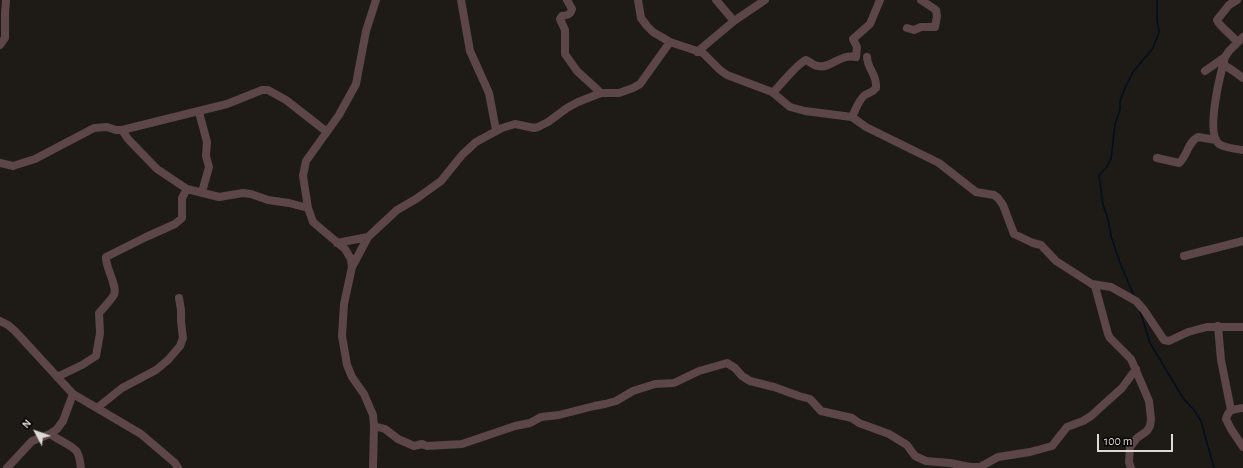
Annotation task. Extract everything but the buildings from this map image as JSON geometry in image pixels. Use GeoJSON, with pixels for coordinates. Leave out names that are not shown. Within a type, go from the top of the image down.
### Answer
{"type":"FeatureCollection","features":[{"type":"Feature","properties":{"kind":"street"},"geometry":{"type":"LineString","coordinates":[[0,45],[5,38],[6,0]]}},
{"type":"Feature","properties":{"kind":"street"},"geometry":{"type":"LineString","coordinates":[[352,267],[349,255],[338,243],[313,222],[308,208],[303,176],[306,161],[339,115],[356,84],[366,30],[376,0]]}},
{"type":"Feature","properties":{"kind":"street"},"geometry":{"type":"LineString","coordinates":[[461,0],[470,51],[489,93],[496,130]]}},
{"type":"Feature","properties":{"kind":"street"},"geometry":{"type":"LineString","coordinates":[[567,0],[572,9],[571,13],[562,16],[560,19],[565,30],[565,54],[577,71],[601,93]]}},
{"type":"Feature","properties":{"kind":"street"},"geometry":{"type":"LineString","coordinates":[[638,0],[642,18],[646,26],[653,32],[670,42],[703,53],[720,70],[728,75],[773,93],[790,107],[805,111],[852,117],[866,127],[939,163],[976,192],[994,195],[1003,205],[1014,234],[1041,245],[1056,261],[1092,284],[1097,291],[1108,334],[1110,338],[1132,359],[1149,401],[1151,419],[1150,426],[1147,431],[1137,438],[1130,447],[1129,462],[1131,468]]}},
{"type":"Feature","properties":{"kind":"street"},"geometry":{"type":"LineString","coordinates":[[716,0],[734,21]]}},
{"type":"Feature","properties":{"kind":"street"},"geometry":{"type":"LineString","coordinates":[[697,52],[734,21],[764,0]]}},
{"type":"Feature","properties":{"kind":"street"},"geometry":{"type":"LineString","coordinates":[[773,93],[798,64],[803,61],[806,60],[817,66],[824,66],[832,64],[841,58],[850,56],[856,57],[857,47],[853,39],[870,24],[880,0]]}},
{"type":"Feature","properties":{"kind":"street"},"geometry":{"type":"LineString","coordinates":[[908,28],[914,30],[920,27],[935,27],[937,16],[936,10],[920,0]]}},
{"type":"Feature","properties":{"kind":"street"},"geometry":{"type":"LineString","coordinates":[[1205,71],[1225,57],[1240,40],[1218,24],[1217,20],[1229,6],[1237,0]]}},
{"type":"Feature","properties":{"kind":"street"},"geometry":{"type":"LineString","coordinates":[[373,468],[373,415],[368,400],[352,377],[347,365],[342,336],[344,304],[352,267],[368,237],[397,210],[416,199],[441,181],[462,155],[476,142],[496,130],[515,124],[534,128],[538,127],[578,102],[601,93],[618,93],[633,88],[640,84],[670,42]]}},
{"type":"Feature","properties":{"kind":"street"},"geometry":{"type":"LineString","coordinates":[[852,117],[861,99],[866,94],[872,93],[876,88],[877,79],[868,64],[867,57]]}},
{"type":"Feature","properties":{"kind":"street"},"geometry":{"type":"LineString","coordinates":[[1225,57],[1212,125],[1216,140],[1219,144],[1243,150]]}},
{"type":"Feature","properties":{"kind":"street"},"geometry":{"type":"LineString","coordinates":[[1224,65],[1243,78]]}},
{"type":"Feature","properties":{"kind":"street"},"geometry":{"type":"LineString","coordinates":[[0,163],[14,166],[35,159],[94,128],[107,127],[122,130],[227,104],[262,90],[268,90],[291,103],[327,132]]}},
{"type":"Feature","properties":{"kind":"street"},"geometry":{"type":"LineString","coordinates":[[200,111],[207,142],[206,156],[209,168],[202,192]]}},
{"type":"Feature","properties":{"kind":"street"},"geometry":{"type":"LineString","coordinates":[[122,130],[128,139],[157,169],[187,189],[202,192],[210,196],[219,197],[243,193],[251,194],[268,200],[290,203],[308,208]]}},
{"type":"Feature","properties":{"kind":"street"},"geometry":{"type":"LineString","coordinates":[[1157,158],[1179,162],[1182,160],[1192,140],[1198,137],[1216,140]]}},
{"type":"Feature","properties":{"kind":"street"},"geometry":{"type":"LineString","coordinates":[[57,377],[82,365],[96,356],[100,333],[99,313],[114,296],[114,283],[106,262],[106,257],[175,224],[182,218],[182,198],[187,189]]}},
{"type":"Feature","properties":{"kind":"street"},"geometry":{"type":"LineString","coordinates":[[338,243],[368,237]]}},
{"type":"Feature","properties":{"kind":"street"},"geometry":{"type":"LineString","coordinates":[[1184,256],[1243,241]]}},
{"type":"Feature","properties":{"kind":"street"},"geometry":{"type":"LineString","coordinates":[[1092,284],[1111,287],[1136,301],[1144,310],[1164,340],[1169,341],[1197,330],[1218,326],[1243,327]]}},
{"type":"Feature","properties":{"kind":"street"},"geometry":{"type":"LineString","coordinates":[[97,408],[122,388],[156,370],[168,360],[180,346],[183,338],[179,298]]}},
{"type":"Feature","properties":{"kind":"street"},"geometry":{"type":"LineString","coordinates":[[0,321],[15,331],[73,394],[140,434],[175,463],[178,468]]}},
{"type":"Feature","properties":{"kind":"street"},"geometry":{"type":"LineString","coordinates":[[1218,326],[1221,360],[1231,410]]}},
{"type":"Feature","properties":{"kind":"street"},"geometry":{"type":"LineString","coordinates":[[374,426],[385,429],[398,439],[414,446],[422,444],[427,446],[462,444],[515,426],[530,423],[541,417],[559,415],[616,401],[634,391],[655,384],[674,383],[699,371],[726,363],[735,368],[742,376],[750,381],[810,399],[821,411],[852,418],[859,423],[889,434],[907,445],[915,456],[926,462],[950,463],[970,467],[980,466],[998,457],[1030,452],[1052,446],[1068,427],[1091,416],[1122,388],[1136,369]]}},
{"type":"Feature","properties":{"kind":"street"},"geometry":{"type":"LineString","coordinates":[[7,468],[32,441],[50,434],[57,429],[63,421],[73,394]]}},
{"type":"Feature","properties":{"kind":"street"},"geometry":{"type":"LineString","coordinates":[[1243,408],[1231,410],[1228,412],[1226,419],[1230,429],[1243,447]]}},
{"type":"Feature","properties":{"kind":"street"},"geometry":{"type":"LineString","coordinates":[[50,434],[78,453],[82,468]]}},
{"type":"Feature","properties":{"kind":"waterway"},"geometry":{"type":"LineString","coordinates":[[1134,296],[1120,263],[1111,236],[1108,219],[1103,205],[1099,175],[1106,168],[1111,159],[1115,124],[1120,110],[1120,101],[1125,88],[1133,72],[1153,48],[1159,32],[1157,20],[1157,0]]}},
{"type":"Feature","properties":{"kind":"waterway"},"geometry":{"type":"LineString","coordinates":[[1140,311],[1150,343],[1183,398],[1194,410],[1201,421],[1214,468]]}}]}
